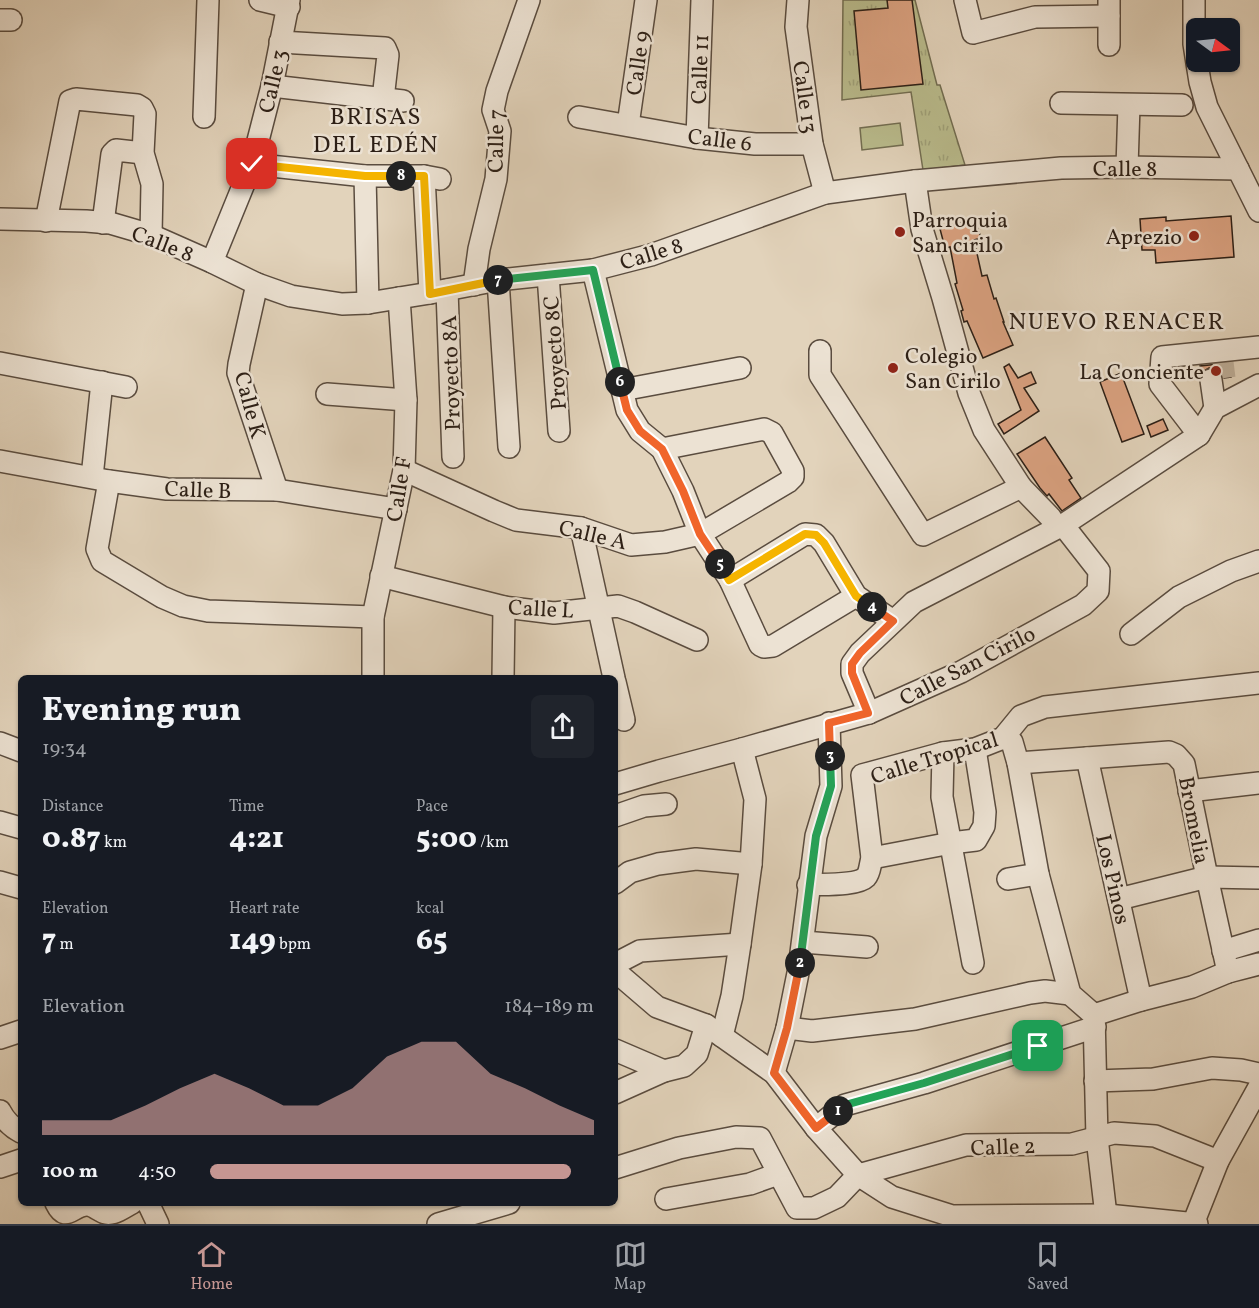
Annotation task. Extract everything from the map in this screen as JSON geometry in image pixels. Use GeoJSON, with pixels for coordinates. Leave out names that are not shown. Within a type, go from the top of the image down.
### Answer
{"type":"FeatureCollection","features":[{"type":"Feature","properties":{"kind":"street"},"geometry":{"type":"LineString","coordinates":[[204,117],[208,0]]}},
{"type":"Feature","properties":{"kind":"street"},"geometry":{"type":"LineString","coordinates":[[260,0],[289,4]]}},
{"type":"Feature","properties":{"kind":"street","name":"Calle 7"},"geometry":{"type":"LineString","coordinates":[[474,285],[496,179],[500,130],[493,110],[497,91],[529,0]]}},
{"type":"Feature","properties":{"kind":"street","name":"Calle 9"},"geometry":{"type":"LineString","coordinates":[[628,125],[646,0]]}},
{"type":"Feature","properties":{"kind":"street","name":"Calle 11"},"geometry":{"type":"LineString","coordinates":[[697,138],[702,0]]}},
{"type":"Feature","properties":{"kind":"street","name":"Calle 13"},"geometry":{"type":"LineString","coordinates":[[798,0],[796,27],[812,144],[825,194]]}},
{"type":"Feature","properties":{"kind":"street"},"geometry":{"type":"LineString","coordinates":[[965,0],[973,33],[1036,9],[1109,8],[1109,45]]}},
{"type":"Feature","properties":{"kind":"street"},"geometry":{"type":"LineString","coordinates":[[1194,0],[1194,44],[1200,82],[1208,107],[1259,211]]}},
{"type":"Feature","properties":{"kind":"street","name":"Calle 3"},"geometry":{"type":"LineString","coordinates":[[212,262],[252,164],[272,86],[289,4]]}},
{"type":"Feature","properties":{"kind":"street"},"geometry":{"type":"LineString","coordinates":[[272,86],[393,100],[388,55],[385,48],[280,42]]}},
{"type":"Feature","properties":{"kind":"street"},"geometry":{"type":"LineString","coordinates":[[46,220],[70,101],[76,99],[138,105],[145,114],[142,153],[152,184],[151,236]]}},
{"type":"Feature","properties":{"kind":"street"},"geometry":{"type":"LineString","coordinates":[[1061,103],[1182,105]]}},
{"type":"Feature","properties":{"kind":"street"},"geometry":{"type":"LineString","coordinates":[[1127,167],[1129,105]]}},
{"type":"Feature","properties":{"kind":"street","name":"Calle 6"},"geometry":{"type":"LineString","coordinates":[[579,117],[697,138],[755,144],[812,144]]}},
{"type":"Feature","properties":{"kind":"street"},"geometry":{"type":"LineString","coordinates":[[103,222],[112,154],[116,150],[142,153]]}},
{"type":"Feature","properties":{"kind":"street"},"geometry":{"type":"LineString","coordinates":[[252,164],[365,176],[368,303]]}},
{"type":"Feature","properties":{"kind":"street","name":"Calle 8"},"geometry":{"type":"LineString","coordinates":[[0,219],[110,223],[151,236],[257,284],[291,296],[342,304],[368,303],[498,280],[593,270],[651,255],[825,194],[915,181],[1061,168],[1238,169]]}},
{"type":"Feature","properties":{"kind":"street","name":"Proyecto 8A"},"geometry":{"type":"LineString","coordinates":[[365,176],[432,177],[438,292],[453,457]]}},
{"type":"Feature","properties":{"kind":"street"},"geometry":{"type":"LineString","coordinates":[[915,181],[922,229],[969,393],[984,430],[1021,487],[1057,522]]}},
{"type":"Feature","properties":{"kind":"street"},"geometry":{"type":"LineString","coordinates":[[593,270],[627,410],[640,431],[662,449],[683,491],[700,534],[729,580],[758,641],[764,647],[773,646],[856,596]]}},
{"type":"Feature","properties":{"kind":"street","name":"Proyecto 8C"},"geometry":{"type":"LineString","coordinates":[[548,275],[559,431]]}},
{"type":"Feature","properties":{"kind":"street"},"geometry":{"type":"LineString","coordinates":[[498,280],[508,447]]}},
{"type":"Feature","properties":{"kind":"street","name":"Calle K"},"geometry":{"type":"LineString","coordinates":[[257,284],[238,373],[276,490]]}},
{"type":"Feature","properties":{"kind":"street","name":"Calle F"},"geometry":{"type":"LineString","coordinates":[[378,675],[373,617],[404,470],[406,400],[399,298]]}},
{"type":"Feature","properties":{"kind":"street"},"geometry":{"type":"LineString","coordinates":[[1199,435],[1160,384],[1161,357],[1216,364],[1259,347]]}},
{"type":"Feature","properties":{"kind":"street"},"geometry":{"type":"LineString","coordinates":[[820,351],[820,375],[923,535],[1021,487]]}},
{"type":"Feature","properties":{"kind":"street"},"geometry":{"type":"LineString","coordinates":[[0,363],[126,387]]}},
{"type":"Feature","properties":{"kind":"street"},"geometry":{"type":"LineString","coordinates":[[1216,364],[1221,404]]}},
{"type":"Feature","properties":{"kind":"street"},"geometry":{"type":"LineString","coordinates":[[622,390],[740,368]]}},
{"type":"Feature","properties":{"kind":"street"},"geometry":{"type":"LineString","coordinates":[[102,382],[97,549],[102,561],[162,597],[183,606],[208,611],[373,617]]}},
{"type":"Feature","properties":{"kind":"street"},"geometry":{"type":"LineString","coordinates":[[868,713],[852,673],[852,664],[860,653],[914,602],[1057,522],[1199,435],[1221,404],[1259,385]]}},
{"type":"Feature","properties":{"kind":"street"},"geometry":{"type":"LineString","coordinates":[[327,394],[406,400]]}},
{"type":"Feature","properties":{"kind":"street","name":"Calle A"},"geometry":{"type":"LineString","coordinates":[[404,470],[516,520],[580,528],[631,545],[665,542],[700,534],[793,477],[793,471],[772,433],[764,429],[662,449]]}},
{"type":"Feature","properties":{"kind":"street","name":"Calle B"},"geometry":{"type":"LineString","coordinates":[[0,461],[167,489],[276,490],[396,510]]}},
{"type":"Feature","properties":{"kind":"street","name":"Calle San Cirilo"},"geometry":{"type":"LineString","coordinates":[[618,783],[868,713],[961,672],[1083,605],[1098,591],[1099,571],[1057,522]]}},
{"type":"Feature","properties":{"kind":"street"},"geometry":{"type":"LineString","coordinates":[[580,528],[614,675]]}},
{"type":"Feature","properties":{"kind":"street"},"geometry":{"type":"LineString","coordinates":[[729,580],[805,534],[816,535],[824,543],[856,596],[893,621]]}},
{"type":"Feature","properties":{"kind":"street"},"geometry":{"type":"LineString","coordinates":[[1131,634],[1179,597],[1232,571],[1259,561]]}},
{"type":"Feature","properties":{"kind":"street","name":"Calle L"},"geometry":{"type":"LineString","coordinates":[[381,576],[504,607],[554,613],[618,606],[697,640]]}},
{"type":"Feature","properties":{"kind":"street"},"geometry":{"type":"LineString","coordinates":[[503,675],[504,607]]}},
{"type":"Feature","properties":{"kind":"street","name":"Calle Tropical"},"geometry":{"type":"LineString","coordinates":[[872,858],[862,775],[943,753],[975,749],[1004,738],[1021,716],[1045,707],[1259,683]]}},
{"type":"Feature","properties":{"kind":"street"},"geometry":{"type":"LineString","coordinates":[[618,693],[624,720]]}},
{"type":"Feature","properties":{"kind":"street"},"geometry":{"type":"LineString","coordinates":[[774,1073],[787,1028],[799,968],[816,836],[831,786],[829,723]]}},
{"type":"Feature","properties":{"kind":"street"},"geometry":{"type":"LineString","coordinates":[[1004,738],[1012,742],[1018,763],[1038,874],[1070,994],[1095,1021],[1097,1138],[1107,1220]]}},
{"type":"Feature","properties":{"kind":"street"},"geometry":{"type":"LineString","coordinates":[[0,743],[18,750]]}},
{"type":"Feature","properties":{"kind":"street"},"geometry":{"type":"LineString","coordinates":[[618,1092],[664,1071],[684,1066],[697,1054],[714,1030],[732,996],[751,864],[756,799],[742,749]]}},
{"type":"Feature","properties":{"kind":"street"},"geometry":{"type":"LineString","coordinates":[[808,885],[857,882],[866,877],[872,858],[976,840],[984,826],[986,812],[975,749]]}},
{"type":"Feature","properties":{"kind":"street","name":"Bromelia"},"geometry":{"type":"LineString","coordinates":[[1018,763],[1169,752],[1176,755],[1184,764],[1206,877],[1228,972]]}},
{"type":"Feature","properties":{"kind":"street"},"geometry":{"type":"LineString","coordinates":[[943,753],[942,797],[973,963]]}},
{"type":"Feature","properties":{"kind":"street","name":"Los Pinos"},"geometry":{"type":"LineString","coordinates":[[1087,758],[1141,1000]]}},
{"type":"Feature","properties":{"kind":"street"},"geometry":{"type":"LineString","coordinates":[[1189,791],[1259,783]]}},
{"type":"Feature","properties":{"kind":"street"},"geometry":{"type":"LineString","coordinates":[[618,815],[644,806],[666,804]]}},
{"type":"Feature","properties":{"kind":"street"},"geometry":{"type":"LineString","coordinates":[[0,822],[18,827]]}},
{"type":"Feature","properties":{"kind":"street"},"geometry":{"type":"LineString","coordinates":[[618,881],[630,872],[658,864],[696,859],[751,864]]}},
{"type":"Feature","properties":{"kind":"street"},"geometry":{"type":"LineString","coordinates":[[1008,879],[1038,874]]}},
{"type":"Feature","properties":{"kind":"street"},"geometry":{"type":"LineString","coordinates":[[1119,899],[1206,877],[1259,878]]}},
{"type":"Feature","properties":{"kind":"street"},"geometry":{"type":"LineString","coordinates":[[0,882],[18,887]]}},
{"type":"Feature","properties":{"kind":"street"},"geometry":{"type":"LineString","coordinates":[[1223,951],[1259,940]]}},
{"type":"Feature","properties":{"kind":"street"},"geometry":{"type":"LineString","coordinates":[[803,942],[867,947]]}},
{"type":"Feature","properties":{"kind":"street"},"geometry":{"type":"LineString","coordinates":[[618,962],[640,951],[740,944]]}},
{"type":"Feature","properties":{"kind":"street"},"geometry":{"type":"LineString","coordinates":[[816,1128],[845,1105],[924,1083],[1095,1021],[1141,1000],[1192,987],[1228,972],[1259,964]]}},
{"type":"Feature","properties":{"kind":"street"},"geometry":{"type":"LineString","coordinates":[[618,974],[657,1007],[714,1030],[774,1073],[816,1128],[858,1175],[892,1197],[952,1216],[1194,1224],[1218,1161],[1259,1087]]}},
{"type":"Feature","properties":{"kind":"street"},"geometry":{"type":"LineString","coordinates":[[787,1028],[812,1030],[915,1020],[1030,993],[1045,991],[1070,994]]}},
{"type":"Feature","properties":{"kind":"street"},"geometry":{"type":"LineString","coordinates":[[0,1038],[18,1031]]}},
{"type":"Feature","properties":{"kind":"street"},"geometry":{"type":"LineString","coordinates":[[618,1051],[664,1071]]}},
{"type":"Feature","properties":{"kind":"street"},"geometry":{"type":"LineString","coordinates":[[1095,1081],[1153,1079],[1212,1068],[1259,1074]]}},
{"type":"Feature","properties":{"kind":"street"},"geometry":{"type":"LineString","coordinates":[[0,1111],[5,1120],[18,1130]]}},
{"type":"Feature","properties":{"kind":"street","name":"Calle 2"},"geometry":{"type":"LineString","coordinates":[[858,1175],[966,1145],[1072,1144],[1114,1133],[1155,1136],[1218,1161]]}},
{"type":"Feature","properties":{"kind":"street"},"geometry":{"type":"LineString","coordinates":[[618,1167],[679,1148],[736,1137],[760,1138],[797,1208],[814,1208],[837,1197],[858,1175]]}},
{"type":"Feature","properties":{"kind":"street"},"geometry":{"type":"LineString","coordinates":[[0,1167],[18,1161]]}},
{"type":"Feature","properties":{"kind":"street"},"geometry":{"type":"LineString","coordinates":[[666,1199],[750,1184],[778,1174]]}},
{"type":"Feature","properties":{"kind":"street"},"geometry":{"type":"LineString","coordinates":[[57,1206],[60,1212],[66,1214],[82,1206]]}},
{"type":"Feature","properties":{"kind":"street"},"geometry":{"type":"LineString","coordinates":[[90,1206],[105,1214],[110,1214],[126,1206]]}},
{"type":"Feature","properties":{"kind":"street"},"geometry":{"type":"LineString","coordinates":[[149,1206],[158,1224]]}},
{"type":"Feature","properties":{"kind":"street"},"geometry":{"type":"LineString","coordinates":[[438,1224],[499,1206]]}},
{"type":"Feature","properties":{"kind":"green space"},"geometry":{"type":"Polygon","coordinates":[[[843,0],[915,0],[937,85],[940,85],[965,165],[923,170],[911,92],[842,100],[843,0]]]}},
{"type":"Feature","properties":{"kind":"green space"},"geometry":{"type":"Polygon","coordinates":[[[900,123],[903,145],[862,150],[860,128],[900,123]]]}},
{"type":"Feature","properties":{"kind":"building"},"geometry":{"type":"Polygon","coordinates":[[[887,0],[912,0],[923,84],[861,90],[854,11],[888,8],[887,0]]]}},
{"type":"Feature","properties":{"kind":"building","name":"Aprezio"},"geometry":{"type":"Polygon","coordinates":[[[1231,216],[1234,257],[1156,263],[1155,250],[1142,250],[1140,219],[1166,217],[1166,221],[1231,216]]]}},
{"type":"Feature","properties":{"kind":"building"},"geometry":{"type":"Polygon","coordinates":[[[969,220],[971,228],[977,226],[981,238],[974,240],[982,276],[987,275],[1013,345],[983,358],[967,321],[964,322],[955,284],[957,283],[950,247],[945,248],[940,229],[969,220]]]}},
{"type":"Feature","properties":{"kind":"building"},"geometry":{"type":"Polygon","coordinates":[[[1229,363],[1231,377],[1224,378],[1215,368],[1209,368],[1201,373],[1200,366],[1229,363]]]}},
{"type":"Feature","properties":{"kind":"building"},"geometry":{"type":"Polygon","coordinates":[[[1009,364],[1018,378],[1031,372],[1036,383],[1024,388],[1039,411],[1004,434],[998,424],[1021,410],[1004,367],[1009,364]]]}},
{"type":"Feature","properties":{"kind":"building"},"geometry":{"type":"Polygon","coordinates":[[[1121,373],[1144,434],[1122,442],[1100,382],[1121,373]]]}},
{"type":"Feature","properties":{"kind":"building"},"geometry":{"type":"Polygon","coordinates":[[[1163,419],[1168,430],[1151,437],[1147,426],[1163,419]]]}},
{"type":"Feature","properties":{"kind":"building"},"geometry":{"type":"Polygon","coordinates":[[[1045,437],[1072,478],[1069,480],[1081,498],[1062,511],[1049,494],[1047,496],[1040,488],[1017,454],[1045,437]]]}},
{"type":"Feature","properties":{"kind":"tunnel"},"geometry":{"type":"LineString","coordinates":[[1223,362],[1225,378]]}},
{"type":"Feature","properties":{"kind":"place","name":"Parroquia San cirilo"},"geometry":{"type":"Point","coordinates":[900,232]}},
{"type":"Feature","properties":{"kind":"place","name":"Aprezio"},"geometry":{"type":"Point","coordinates":[1194,236]}},
{"type":"Feature","properties":{"kind":"place","name":"Colegio San Cirilo"},"geometry":{"type":"Point","coordinates":[893,368]}},
{"type":"Feature","properties":{"kind":"place","name":"La Conciente"},"geometry":{"type":"Point","coordinates":[1216,371]}},
{"type":"Feature","properties":{"kind":"district","name":"BRISAS DEL EDÉN"},"geometry":{"type":"Point","coordinates":[376,130]}},
{"type":"Feature","properties":{"kind":"district","name":"NUEVO RENACER"},"geometry":{"type":"Point","coordinates":[1117,321]}},
{"type":"Feature","properties":{"kind":"route"},"geometry":{"type":"LineString","coordinates":[[252,164],[365,176],[424,176],[430,294],[498,280],[593,270],[627,410],[640,431],[662,449],[693,513],[700,534],[729,580],[805,534],[816,535],[824,543],[856,596],[893,621],[860,653],[852,664],[852,673],[868,713],[829,723],[831,786],[816,836],[799,968],[787,1028],[774,1073],[816,1128],[845,1105],[924,1083],[1038,1046]]}}]}
